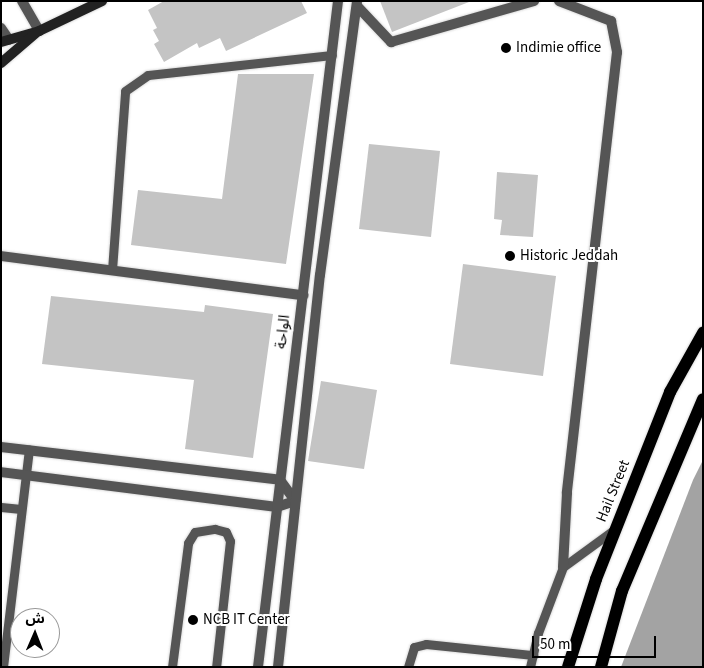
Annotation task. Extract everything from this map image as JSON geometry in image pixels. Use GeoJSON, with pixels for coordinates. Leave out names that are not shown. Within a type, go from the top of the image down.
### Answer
{"type":"FeatureCollection","features":[{"type":"Feature","properties":{"kind":"main road"},"geometry":{"type":"LineString","coordinates":[[5,41],[39,31],[102,1]]}},
{"type":"Feature","properties":{"kind":"main road"},"geometry":{"type":"LineString","coordinates":[[1,63],[39,31]]}},
{"type":"Feature","properties":{"kind":"main road","name":"Hail Street"},"geometry":{"type":"LineString","coordinates":[[568,667],[596,579],[670,392],[703,333]]}},
{"type":"Feature","properties":{"kind":"main road"},"geometry":{"type":"LineString","coordinates":[[601,667],[622,591],[703,400]]}},
{"type":"Feature","properties":{"kind":"street"},"geometry":{"type":"LineString","coordinates":[[22,1],[39,31]]}},
{"type":"Feature","properties":{"kind":"street","name":"الواحة"},"geometry":{"type":"LineString","coordinates":[[258,667],[338,1]]}},
{"type":"Feature","properties":{"kind":"street"},"geometry":{"type":"LineString","coordinates":[[357,3],[391,42],[534,1]]}},
{"type":"Feature","properties":{"kind":"street"},"geometry":{"type":"LineString","coordinates":[[559,1],[611,21],[618,52],[567,493],[564,567]]}},
{"type":"Feature","properties":{"kind":"street","name":"الواحة"},"geometry":{"type":"LineString","coordinates":[[278,667],[320,275],[357,3]]}},
{"type":"Feature","properties":{"kind":"street"},"geometry":{"type":"LineString","coordinates":[[1,28],[5,41]]}},
{"type":"Feature","properties":{"kind":"street"},"geometry":{"type":"LineString","coordinates":[[1,256],[303,295]]}},
{"type":"Feature","properties":{"kind":"street"},"geometry":{"type":"LineString","coordinates":[[1,447],[280,480],[295,501],[277,507],[1,472]]}},
{"type":"Feature","properties":{"kind":"lane"},"geometry":{"type":"LineString","coordinates":[[112,270],[124,91],[148,76],[332,55]]}},
{"type":"Feature","properties":{"kind":"lane"},"geometry":{"type":"LineString","coordinates":[[3,667],[29,450]]}},
{"type":"Feature","properties":{"kind":"lane"},"geometry":{"type":"LineString","coordinates":[[1,507],[21,509]]}},
{"type":"Feature","properties":{"kind":"lane"},"geometry":{"type":"LineString","coordinates":[[172,667],[188,543],[195,532],[215,529],[226,532],[230,541],[216,667]]}},
{"type":"Feature","properties":{"kind":"lane"},"geometry":{"type":"LineString","coordinates":[[530,667],[532,655],[564,567],[615,529]]}},
{"type":"Feature","properties":{"kind":"lane"},"geometry":{"type":"LineString","coordinates":[[408,667],[414,647],[426,644],[532,655]]}},
{"type":"Feature","properties":{"kind":"shaded area"},"geometry":{"type":"Polygon","coordinates":[[[703,460],[703,667],[621,667],[693,480],[703,460]]]}},
{"type":"Feature","properties":{"kind":"building"},"geometry":{"type":"Polygon","coordinates":[[[164,1],[301,1],[307,13],[226,51],[220,38],[199,48],[197,43],[164,62],[154,44],[159,41],[153,30],[157,28],[148,10],[164,1]]]}},
{"type":"Feature","properties":{"kind":"building"},"geometry":{"type":"Polygon","coordinates":[[[380,1],[469,1],[469,2],[392,32],[380,1]]]}},
{"type":"Feature","properties":{"kind":"building"},"geometry":{"type":"Polygon","coordinates":[[[238,74],[314,74],[286,264],[131,245],[138,190],[222,199],[238,74]]]}},
{"type":"Feature","properties":{"kind":"building"},"geometry":{"type":"Polygon","coordinates":[[[369,144],[440,151],[431,237],[359,229],[369,144]]]}},
{"type":"Feature","properties":{"kind":"building"},"geometry":{"type":"Polygon","coordinates":[[[497,172],[538,175],[533,237],[500,235],[502,220],[494,219],[497,172]]]}},
{"type":"Feature","properties":{"kind":"building"},"geometry":{"type":"Polygon","coordinates":[[[463,264],[556,276],[543,376],[450,364],[463,264]]]}},
{"type":"Feature","properties":{"kind":"building"},"geometry":{"type":"Polygon","coordinates":[[[51,296],[204,312],[205,305],[273,314],[253,458],[185,449],[194,380],[42,364],[51,296]]]}},
{"type":"Feature","properties":{"kind":"building"},"geometry":{"type":"Polygon","coordinates":[[[321,381],[377,390],[364,469],[308,461],[321,381]]]}},
{"type":"Feature","properties":{"kind":"place","name":"Indimie office"},"geometry":{"type":"Point","coordinates":[506,48]}},
{"type":"Feature","properties":{"kind":"place","name":"Historic Jeddah"},"geometry":{"type":"Point","coordinates":[510,256]}},
{"type":"Feature","properties":{"kind":"place","name":"NCB IT Center"},"geometry":{"type":"Point","coordinates":[193,620]}}]}
